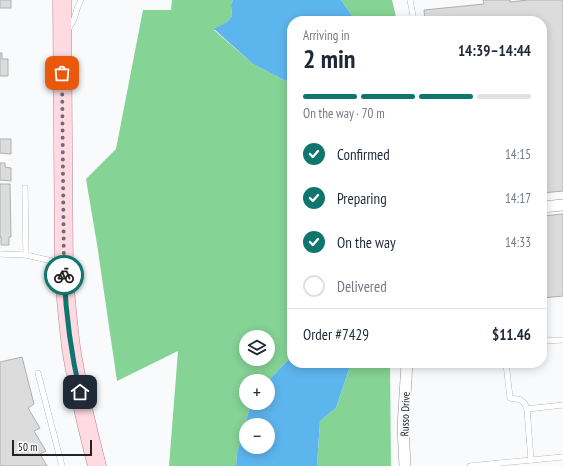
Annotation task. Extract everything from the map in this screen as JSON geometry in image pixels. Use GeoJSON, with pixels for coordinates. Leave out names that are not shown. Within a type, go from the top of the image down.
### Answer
{"type":"FeatureCollection","features":[{"type":"Feature","properties":{"kind":"main road"},"geometry":{"type":"LineString","coordinates":[[62,0],[64,263],[66,308],[77,378],[97,466]]}},
{"type":"Feature","properties":{"kind":"street"},"geometry":{"type":"LineString","coordinates":[[547,207],[563,206]]}},
{"type":"Feature","properties":{"kind":"street","name":"Russo Drive"},"geometry":{"type":"LineString","coordinates":[[405,466],[403,427],[407,368]]}},
{"type":"Feature","properties":{"kind":"lane"},"geometry":{"type":"LineString","coordinates":[[62,41],[74,19],[81,0]]}},
{"type":"Feature","properties":{"kind":"lane"},"geometry":{"type":"LineString","coordinates":[[410,0],[413,16]]}},
{"type":"Feature","properties":{"kind":"lane"},"geometry":{"type":"LineString","coordinates":[[25,188],[26,255]]}},
{"type":"Feature","properties":{"kind":"lane"},"geometry":{"type":"LineString","coordinates":[[0,254],[26,255],[64,263]]}},
{"type":"Feature","properties":{"kind":"lane"},"geometry":{"type":"LineString","coordinates":[[547,342],[563,340]]}},
{"type":"Feature","properties":{"kind":"lane"},"geometry":{"type":"LineString","coordinates":[[507,368],[510,398],[519,399],[525,403],[527,409],[531,460]]}},
{"type":"Feature","properties":{"kind":"lane"},"geometry":{"type":"LineString","coordinates":[[38,373],[62,466]]}},
{"type":"Feature","properties":{"kind":"lane"},"geometry":{"type":"LineString","coordinates":[[527,409],[563,405]]}},
{"type":"Feature","properties":{"kind":"lane"},"geometry":{"type":"LineString","coordinates":[[470,466],[563,457]]}},
{"type":"Feature","properties":{"kind":"green space"},"geometry":{"type":"Polygon","coordinates":[[[172,0],[233,0],[231,5],[232,16],[227,22],[214,30],[253,64],[287,81],[287,361],[275,374],[239,374],[239,410],[249,410],[247,418],[239,418],[239,446],[236,466],[169,466],[178,351],[117,381],[86,179],[116,149],[143,10],[171,10],[172,0]]]}},
{"type":"Feature","properties":{"kind":"green space"},"geometry":{"type":"Polygon","coordinates":[[[341,0],[392,0],[396,16],[352,16],[341,0]]]}},
{"type":"Feature","properties":{"kind":"green space"},"geometry":{"type":"Polygon","coordinates":[[[349,368],[390,368],[391,466],[317,466],[320,421],[336,408],[349,368]]]}},
{"type":"Feature","properties":{"kind":"water"},"geometry":{"type":"Polygon","coordinates":[[[233,0],[341,0],[352,16],[287,16],[287,81],[253,64],[214,29],[227,22],[232,16],[231,5],[233,0]]]}},
{"type":"Feature","properties":{"kind":"water"},"geometry":{"type":"Polygon","coordinates":[[[287,361],[287,368],[349,368],[336,408],[320,421],[317,466],[236,466],[239,446],[239,454],[275,454],[275,418],[247,418],[249,410],[275,410],[275,374],[287,361]]]}},
{"type":"Feature","properties":{"kind":"building"},"geometry":{"type":"Polygon","coordinates":[[[0,0],[11,0],[11,8],[0,8],[0,0]]]}},
{"type":"Feature","properties":{"kind":"building"},"geometry":{"type":"Polygon","coordinates":[[[483,0],[510,0],[510,2],[528,0],[563,0],[563,191],[547,193],[547,16],[425,16],[424,10],[484,4],[483,0]]]}},
{"type":"Feature","properties":{"kind":"building"},"geometry":{"type":"Polygon","coordinates":[[[0,53],[2,53],[2,59],[8,59],[8,76],[0,76],[0,53]]]}},
{"type":"Feature","properties":{"kind":"building"},"geometry":{"type":"Polygon","coordinates":[[[0,139],[11,139],[11,154],[0,153],[0,139]]]}},
{"type":"Feature","properties":{"kind":"building"},"geometry":{"type":"Polygon","coordinates":[[[0,163],[5,163],[5,167],[11,168],[11,181],[0,180],[0,163]]]}},
{"type":"Feature","properties":{"kind":"building"},"geometry":{"type":"Polygon","coordinates":[[[0,184],[10,184],[11,237],[9,237],[9,245],[1,245],[0,184]]]}},
{"type":"Feature","properties":{"kind":"building"},"geometry":{"type":"Polygon","coordinates":[[[563,214],[563,296],[547,298],[547,216],[563,214]]]}},
{"type":"Feature","properties":{"kind":"building"},"geometry":{"type":"Polygon","coordinates":[[[22,357],[34,404],[28,408],[40,428],[34,431],[46,451],[40,454],[47,466],[0,466],[0,362],[22,357]]]}},
{"type":"Feature","properties":{"kind":"way so far"},"geometry":{"type":"LineString","coordinates":[[62,73],[64,275]]}},
{"type":"Feature","properties":{"kind":"route"},"geometry":{"type":"LineString","coordinates":[[64,275],[66,308],[71,347],[80,392]]}}]}
